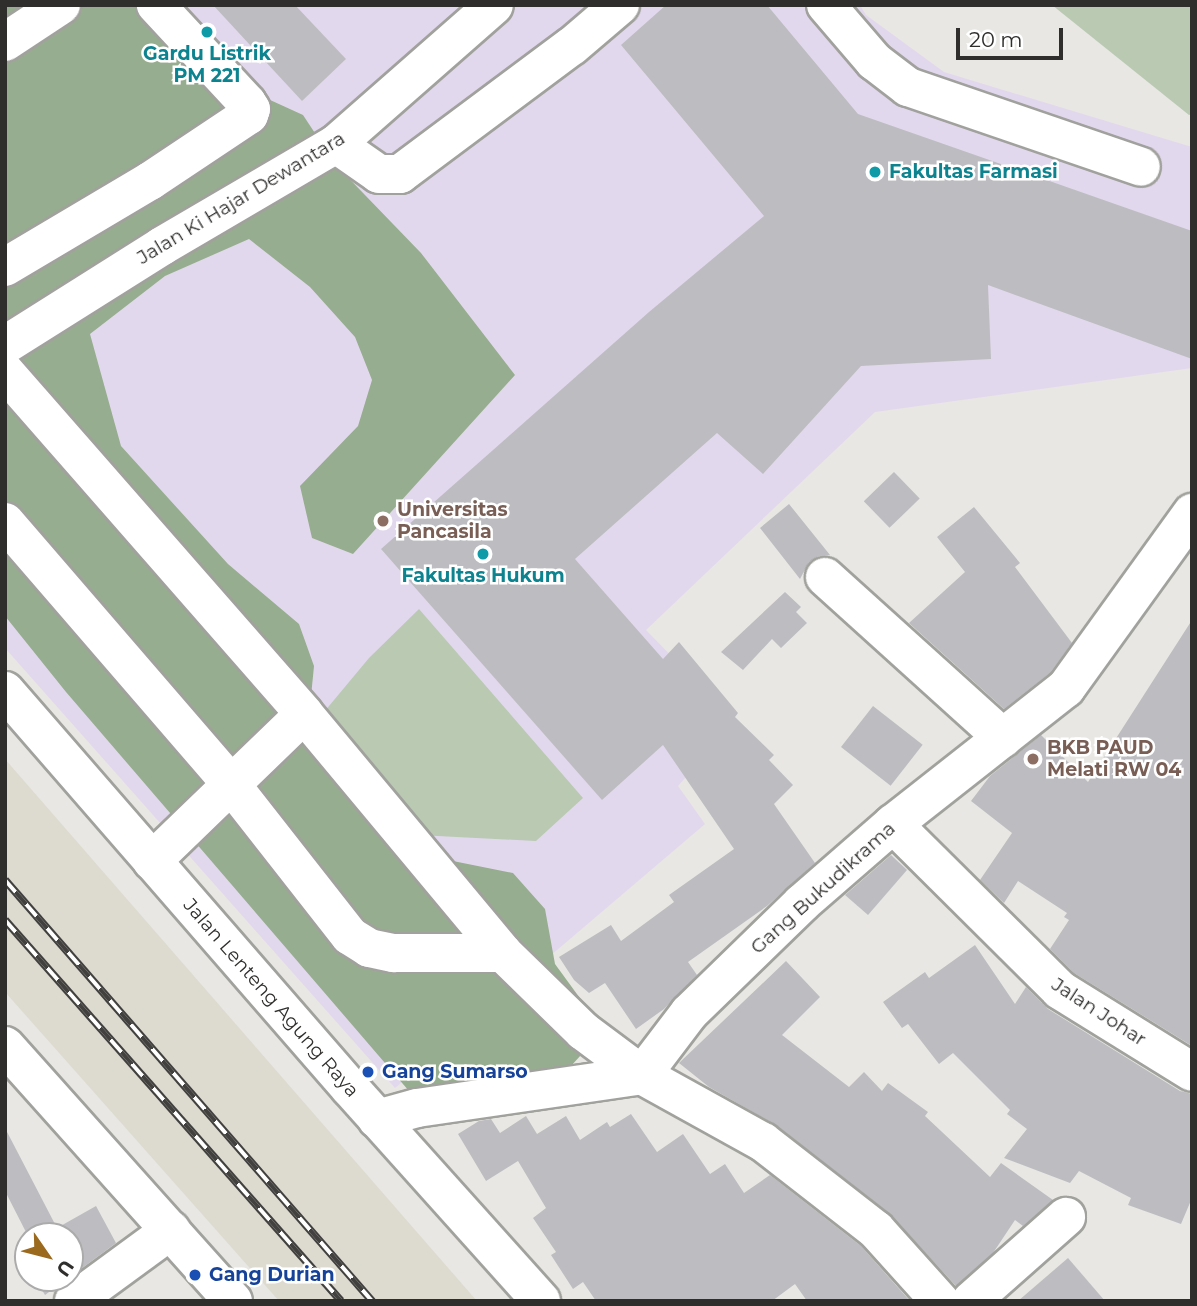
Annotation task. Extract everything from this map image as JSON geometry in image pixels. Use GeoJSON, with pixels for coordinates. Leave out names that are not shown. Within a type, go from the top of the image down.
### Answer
{"type":"FeatureCollection","features":[{"type":"Feature","properties":{"kind":"street"},"geometry":{"type":"LineString","coordinates":[[5,42],[61,5]]}},
{"type":"Feature","properties":{"kind":"street"},"geometry":{"type":"LineString","coordinates":[[5,267],[150,181],[249,115],[251,109],[247,103],[156,5]]}},
{"type":"Feature","properties":{"kind":"street","name":"Jalan Ki Hajar Dewantara"},"geometry":{"type":"LineString","coordinates":[[5,345],[162,246],[336,144],[494,5]]}},
{"type":"Feature","properties":{"kind":"street"},"geometry":{"type":"LineString","coordinates":[[336,144],[379,174],[400,174],[572,46],[620,5]]}},
{"type":"Feature","properties":{"kind":"street"},"geometry":{"type":"LineString","coordinates":[[826,5],[874,61],[908,87],[1141,167]]}},
{"type":"Feature","properties":{"kind":"street"},"geometry":{"type":"LineString","coordinates":[[5,372],[304,714],[503,953],[583,1031],[642,1075],[763,1142],[876,1230],[940,1301]]}},
{"type":"Feature","properties":{"kind":"street","name":"Gang Bukudikrama"},"geometry":{"type":"LineString","coordinates":[[642,1075],[689,1013],[803,903],[893,824],[1066,688],[1192,513]]}},
{"type":"Feature","properties":{"kind":"street"},"geometry":{"type":"LineString","coordinates":[[5,522],[230,783],[350,936],[369,948],[393,953],[503,953]]}},
{"type":"Feature","properties":{"kind":"street"},"geometry":{"type":"LineString","coordinates":[[825,577],[1003,738]]}},
{"type":"Feature","properties":{"kind":"street","name":"Jalan Lenteng Agung Raya"},"geometry":{"type":"LineString","coordinates":[[5,691],[377,1119],[541,1301]]}},
{"type":"Feature","properties":{"kind":"street"},"geometry":{"type":"LineString","coordinates":[[152,861],[304,714]]}},
{"type":"Feature","properties":{"kind":"street","name":"Jalan Johar"},"geometry":{"type":"LineString","coordinates":[[893,824],[1060,990],[1192,1072]]}},
{"type":"Feature","properties":{"kind":"street"},"geometry":{"type":"LineString","coordinates":[[5,1046],[233,1301]]}},
{"type":"Feature","properties":{"kind":"street"},"geometry":{"type":"LineString","coordinates":[[377,1119],[416,1108],[642,1075]]}},
{"type":"Feature","properties":{"kind":"street"},"geometry":{"type":"LineString","coordinates":[[971,1301],[1066,1217]]}},
{"type":"Feature","properties":{"kind":"street"},"geometry":{"type":"LineString","coordinates":[[75,1301],[171,1230]]}},
{"type":"Feature","properties":{"kind":"shaded area","name":"Universitas Pancasila"},"geometry":{"type":"Polygon","coordinates":[[[5,5],[860,5],[866,15],[944,72],[1192,147],[1192,368],[875,412],[646,630],[735,721],[678,786],[705,824],[395,1088],[5,648],[5,5]]]}},
{"type":"Feature","properties":{"kind":"shaded area"},"geometry":{"type":"Polygon","coordinates":[[[5,759],[477,1301],[279,1301],[5,992],[5,759]]]}},
{"type":"Feature","properties":{"kind":"green space"},"geometry":{"type":"Polygon","coordinates":[[[5,5],[176,5],[257,94],[303,115],[336,165],[421,253],[515,375],[353,554],[312,538],[300,486],[358,426],[372,380],[355,337],[310,287],[249,239],[165,276],[90,334],[121,446],[228,564],[299,624],[314,666],[307,737],[443,859],[513,873],[545,909],[555,964],[582,1001],[581,1055],[560,1078],[409,1091],[66,692],[5,616],[5,5]]]}},
{"type":"Feature","properties":{"kind":"green space"},"geometry":{"type":"Polygon","coordinates":[[[1052,5],[1192,5],[1192,114],[1189,115],[1052,5]]]}},
{"type":"Feature","properties":{"kind":"green space"},"geometry":{"type":"Polygon","coordinates":[[[419,609],[583,798],[536,841],[418,835],[319,718],[369,658],[419,609]]]}},
{"type":"Feature","properties":{"kind":"building"},"geometry":{"type":"Polygon","coordinates":[[[213,5],[295,5],[346,59],[302,101],[213,5]]]}},
{"type":"Feature","properties":{"kind":"building"},"geometry":{"type":"Polygon","coordinates":[[[666,5],[767,5],[858,114],[1192,231],[1192,359],[988,285],[991,359],[861,366],[763,474],[717,433],[575,559],[663,659],[679,642],[738,713],[735,717],[774,755],[769,760],[793,785],[774,804],[815,863],[767,906],[688,962],[697,975],[664,1009],[636,1029],[605,983],[589,993],[574,980],[559,957],[611,925],[621,941],[674,902],[669,895],[734,849],[663,745],[602,800],[381,549],[649,312],[764,216],[621,45],[666,5]]]}},
{"type":"Feature","properties":{"kind":"building"},"geometry":{"type":"Polygon","coordinates":[[[894,472],[920,499],[889,528],[864,501],[894,472]]]}},
{"type":"Feature","properties":{"kind":"building"},"geometry":{"type":"Polygon","coordinates":[[[789,504],[830,555],[819,556],[809,562],[800,579],[760,528],[789,504]]]}},
{"type":"Feature","properties":{"kind":"building"},"geometry":{"type":"Polygon","coordinates":[[[974,507],[1020,563],[1015,567],[1072,643],[1050,673],[1004,709],[909,623],[965,572],[937,537],[974,507]]]}},
{"type":"Feature","properties":{"kind":"building"},"geometry":{"type":"Polygon","coordinates":[[[785,592],[801,607],[796,612],[807,623],[781,648],[772,639],[743,670],[721,652],[785,592]]]}},
{"type":"Feature","properties":{"kind":"building"},"geometry":{"type":"Polygon","coordinates":[[[1192,620],[1192,1046],[1074,973],[1050,949],[1069,920],[1064,917],[1067,913],[1018,881],[1004,903],[980,880],[1012,833],[971,801],[990,776],[1041,735],[1088,782],[1192,620]]]}},
{"type":"Feature","properties":{"kind":"building"},"geometry":{"type":"Polygon","coordinates":[[[873,706],[923,745],[891,786],[841,747],[873,706]]]}},
{"type":"Feature","properties":{"kind":"building"},"geometry":{"type":"Polygon","coordinates":[[[891,855],[907,870],[868,915],[845,895],[891,855]]]}},
{"type":"Feature","properties":{"kind":"building"},"geometry":{"type":"Polygon","coordinates":[[[975,945],[1015,1004],[1026,987],[1048,1009],[1180,1091],[1192,1094],[1192,1198],[1181,1224],[1128,1205],[1131,1198],[1079,1171],[1070,1183],[1004,1158],[1027,1129],[1007,1114],[1010,1110],[953,1053],[939,1064],[908,1024],[902,1028],[883,1002],[925,972],[929,978],[975,945]]]}},
{"type":"Feature","properties":{"kind":"building"},"geometry":{"type":"Polygon","coordinates":[[[786,961],[820,997],[782,1035],[849,1087],[864,1072],[882,1091],[888,1083],[928,1112],[925,1116],[990,1177],[1001,1163],[1053,1200],[1023,1226],[1015,1220],[993,1253],[956,1286],[889,1213],[776,1125],[709,1087],[679,1063],[786,961]]]}},
{"type":"Feature","properties":{"kind":"building"},"geometry":{"type":"Polygon","coordinates":[[[631,1114],[657,1152],[683,1134],[710,1174],[725,1164],[744,1193],[770,1175],[861,1246],[910,1301],[807,1301],[795,1284],[772,1301],[596,1301],[583,1282],[573,1289],[551,1255],[556,1252],[533,1218],[546,1208],[518,1161],[486,1181],[458,1134],[479,1121],[491,1119],[500,1133],[526,1116],[537,1134],[566,1116],[580,1140],[607,1122],[610,1127],[631,1114]]]}},
{"type":"Feature","properties":{"kind":"building"},"geometry":{"type":"Polygon","coordinates":[[[5,1128],[54,1222],[21,1222],[5,1191],[5,1128]]]}},
{"type":"Feature","properties":{"kind":"building"},"geometry":{"type":"Polygon","coordinates":[[[96,1206],[116,1243],[84,1267],[84,1222],[68,1222],[96,1206]]]}},
{"type":"Feature","properties":{"kind":"building"},"geometry":{"type":"Polygon","coordinates":[[[1068,1258],[1105,1301],[1018,1301],[1068,1258]]]}},
{"type":"Feature","properties":{"kind":"railway"},"geometry":{"type":"LineString","coordinates":[[5,880],[372,1301]]}},
{"type":"Feature","properties":{"kind":"railway"},"geometry":{"type":"LineString","coordinates":[[5,920],[341,1301]]}},
{"type":"Feature","properties":{"kind":"place","name":"Gardu Listrik PM 221"},"geometry":{"type":"Point","coordinates":[207,32]}},
{"type":"Feature","properties":{"kind":"place","name":"Fakultas Farmasi"},"geometry":{"type":"Point","coordinates":[875,172]}},
{"type":"Feature","properties":{"kind":"place","name":"Universitas Pancasila"},"geometry":{"type":"Point","coordinates":[383,521]}},
{"type":"Feature","properties":{"kind":"place","name":"Fakultas Hukum"},"geometry":{"type":"Point","coordinates":[483,554]}},
{"type":"Feature","properties":{"kind":"place","name":"BKB PAUD Melati RW 04"},"geometry":{"type":"Point","coordinates":[1033,759]}},
{"type":"Feature","properties":{"kind":"place","name":"Gang Sumarso"},"geometry":{"type":"Point","coordinates":[368,1072]}},
{"type":"Feature","properties":{"kind":"place","name":"Gang Durian"},"geometry":{"type":"Point","coordinates":[195,1275]}}]}
